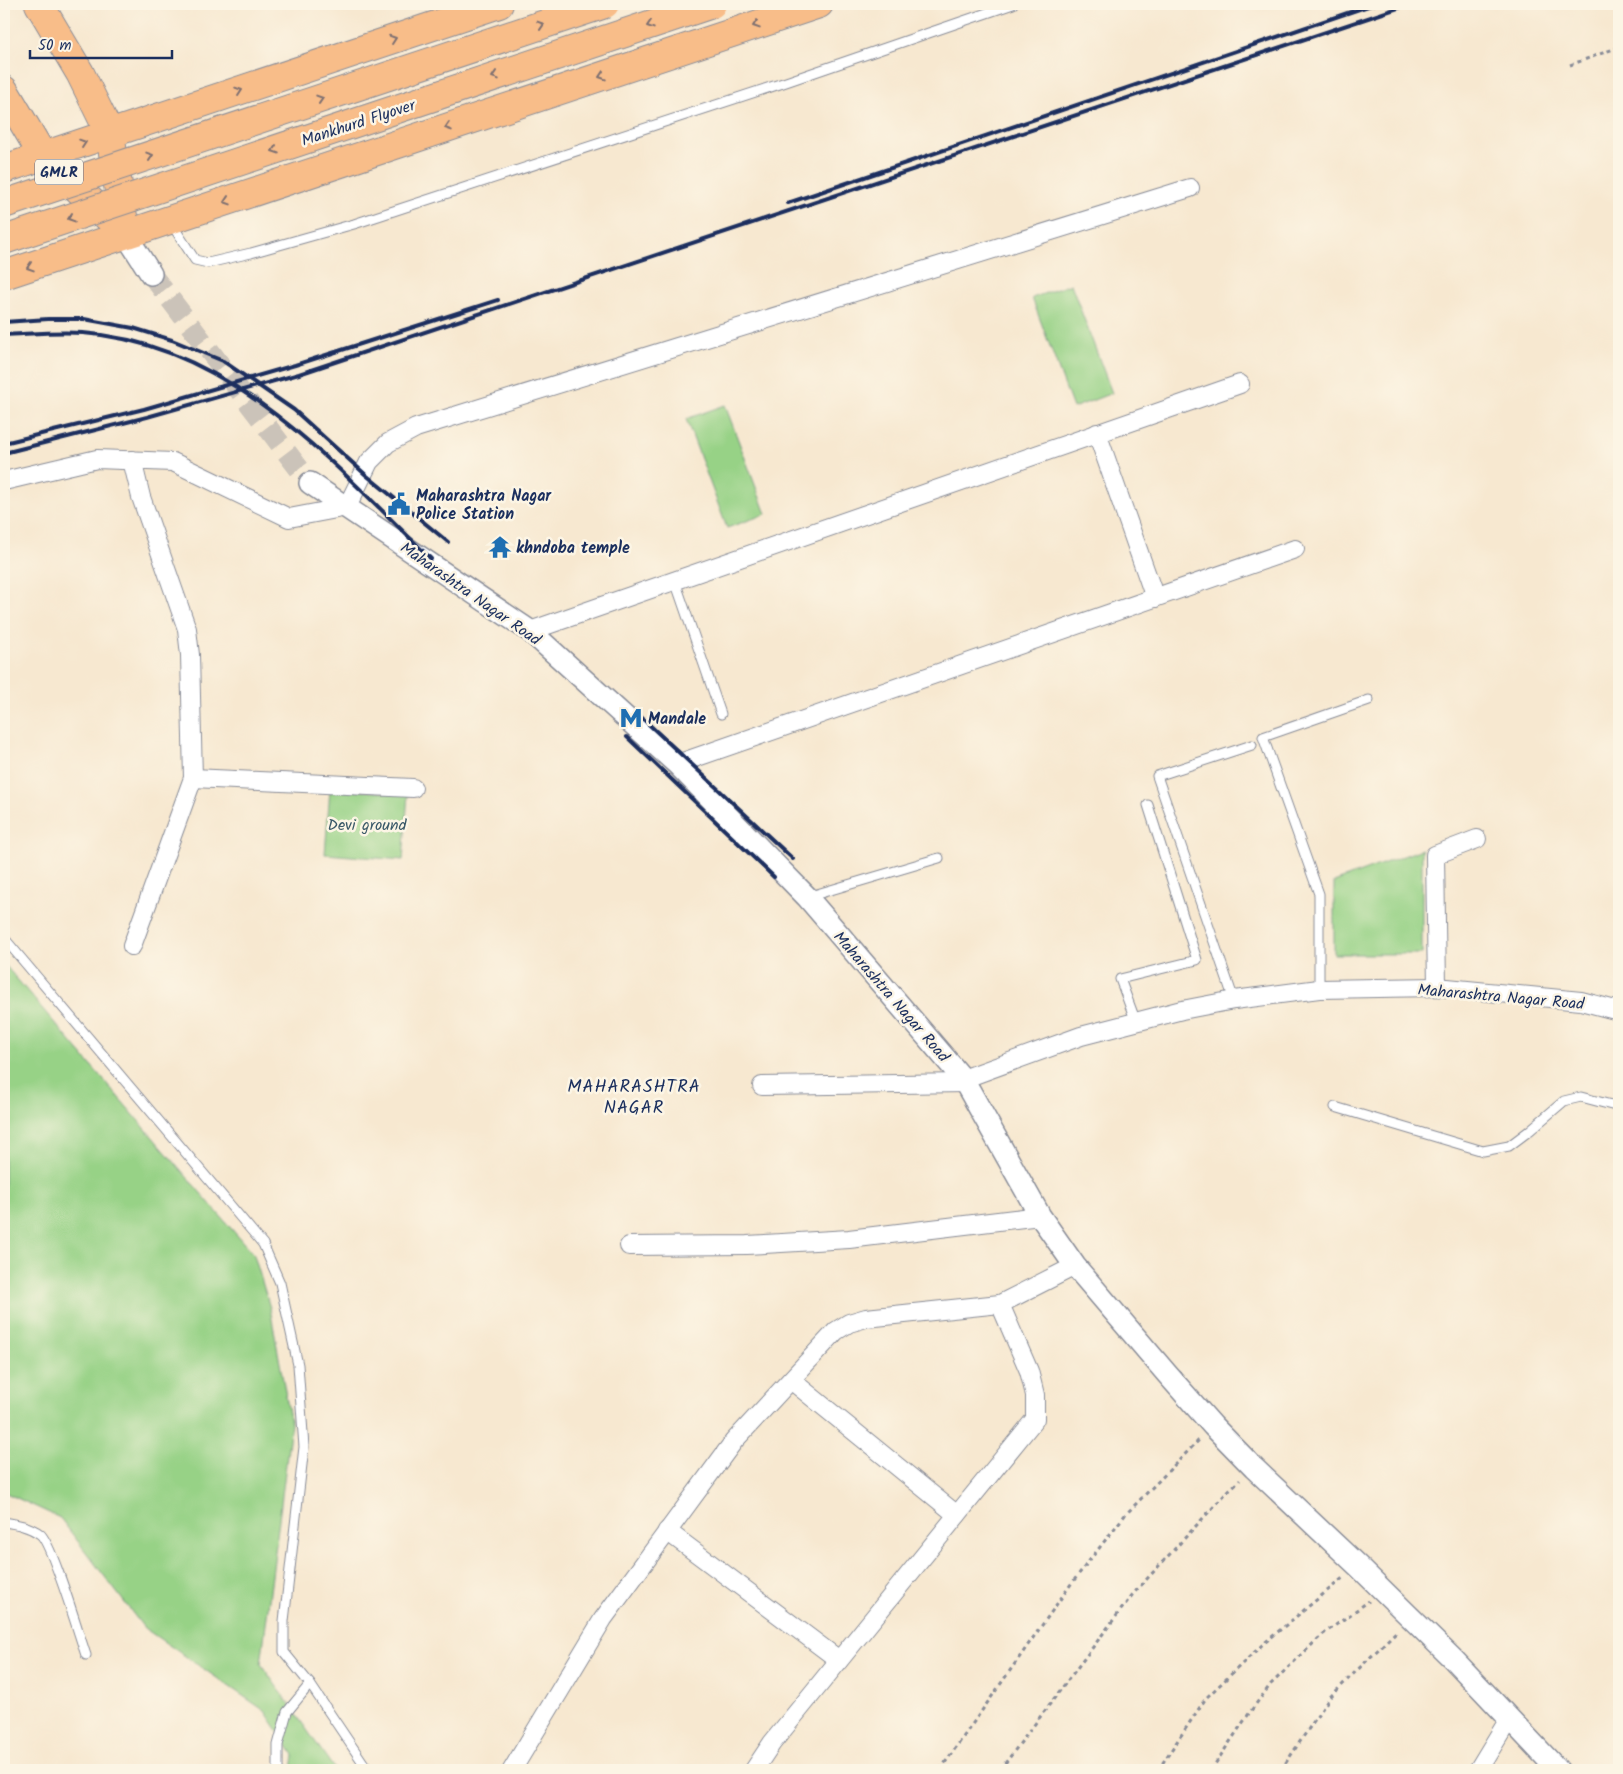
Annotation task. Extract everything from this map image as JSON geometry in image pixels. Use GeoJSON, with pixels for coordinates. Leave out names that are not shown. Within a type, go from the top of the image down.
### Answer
{"type":"FeatureCollection","features":[{"type":"Feature","properties":{"kind":"highway"},"geometry":{"type":"LineString","coordinates":[[4,170],[499,4]]}},
{"type":"Feature","properties":{"kind":"highway","name":"Mankhurd Flyover"},"geometry":{"type":"LineString","coordinates":[[4,204],[605,4]]}},
{"type":"Feature","properties":{"kind":"highway","name":"Mankhurd Flyover"},"geometry":{"type":"LineString","coordinates":[[4,240],[712,4]]}},
{"type":"Feature","properties":{"kind":"highway"},"geometry":{"type":"LineString","coordinates":[[4,275],[819,4]]}},
{"type":"Feature","properties":{"kind":"highway"},"geometry":{"type":"LineString","coordinates":[[40,9],[80,73],[110,134],[126,234]]}},
{"type":"Feature","properties":{"kind":"highway","name":"GMLR"},"geometry":{"type":"LineString","coordinates":[[5,99],[43,156],[126,234]]}},
{"type":"Feature","properties":{"kind":"street"},"geometry":{"type":"LineString","coordinates":[[4,481],[97,459],[173,462],[289,518],[347,507],[369,462],[388,443],[416,428],[1190,188]]}},
{"type":"Feature","properties":{"kind":"street"},"geometry":{"type":"LineString","coordinates":[[126,234],[151,274]]}},
{"type":"Feature","properties":{"kind":"street"},"geometry":{"type":"LineString","coordinates":[[530,631],[1240,384]]}},
{"type":"Feature","properties":{"kind":"street"},"geometry":{"type":"LineString","coordinates":[[1097,434],[1155,598]]}},
{"type":"Feature","properties":{"kind":"street"},"geometry":{"type":"LineString","coordinates":[[132,460],[140,497],[187,629],[190,655],[192,778],[132,946]]}},
{"type":"Feature","properties":{"kind":"street","name":"Maharashtra Nagar Road"},"geometry":{"type":"LineString","coordinates":[[310,483],[530,631],[677,764],[807,897],[964,1081],[1081,1036],[1182,1010],[1234,1000],[1319,989],[1437,986],[1581,1001],[1619,1010]]}},
{"type":"Feature","properties":{"kind":"street"},"geometry":{"type":"LineString","coordinates":[[677,764],[1295,549]]}},
{"type":"Feature","properties":{"kind":"street"},"geometry":{"type":"LineString","coordinates":[[192,778],[413,788]]}},
{"type":"Feature","properties":{"kind":"street"},"geometry":{"type":"LineString","coordinates":[[1437,986],[1435,855],[1476,839]]}},
{"type":"Feature","properties":{"kind":"street"},"geometry":{"type":"LineString","coordinates":[[762,1086],[964,1081],[1040,1216],[1075,1266],[1213,1426],[1254,1468],[1383,1590],[1558,1770]]}},
{"type":"Feature","properties":{"kind":"street"},"geometry":{"type":"LineString","coordinates":[[629,1246],[747,1245],[849,1239],[1040,1216]]}},
{"type":"Feature","properties":{"kind":"street"},"geometry":{"type":"LineString","coordinates":[[512,1770],[602,1620],[734,1440],[836,1332],[849,1323],[866,1318],[1000,1304],[1075,1266]]}},
{"type":"Feature","properties":{"kind":"street"},"geometry":{"type":"LineString","coordinates":[[754,1770],[772,1743],[1035,1419],[1035,1396],[1029,1371],[1000,1304]]}},
{"type":"Feature","properties":{"kind":"street"},"geometry":{"type":"LineString","coordinates":[[791,1380],[957,1515]]}},
{"type":"Feature","properties":{"kind":"street"},"geometry":{"type":"LineString","coordinates":[[667,1531],[839,1660]]}},
{"type":"Feature","properties":{"kind":"street"},"geometry":{"type":"LineString","coordinates":[[1478,1770],[1509,1719]]}},
{"type":"Feature","properties":{"kind":"lane"},"geometry":{"type":"LineString","coordinates":[[169,220],[195,260],[208,263],[251,253],[354,224],[590,147],[796,79],[1013,4]]}},
{"type":"Feature","properties":{"kind":"lane"},"geometry":{"type":"LineString","coordinates":[[675,581],[721,714]]}},
{"type":"Feature","properties":{"kind":"lane"},"geometry":{"type":"LineString","coordinates":[[1319,989],[1319,894],[1263,737],[1369,700]]}},
{"type":"Feature","properties":{"kind":"lane"},"geometry":{"type":"LineString","coordinates":[[1234,1000],[1157,776],[1252,745]]}},
{"type":"Feature","properties":{"kind":"lane"},"geometry":{"type":"LineString","coordinates":[[1136,1022],[1120,979],[1197,960],[1148,805]]}},
{"type":"Feature","properties":{"kind":"lane"},"geometry":{"type":"LineString","coordinates":[[807,897],[939,858]]}},
{"type":"Feature","properties":{"kind":"lane"},"geometry":{"type":"LineString","coordinates":[[4,938],[263,1244],[280,1283],[298,1365],[304,1447],[284,1621],[284,1652],[310,1684],[368,1770]]}},
{"type":"Feature","properties":{"kind":"lane"},"geometry":{"type":"LineString","coordinates":[[1336,1107],[1483,1151],[1509,1146],[1564,1101],[1581,1097],[1619,1107]]}},
{"type":"Feature","properties":{"kind":"lane"},"geometry":{"type":"LineString","coordinates":[[4,1522],[24,1526],[41,1535],[51,1552],[86,1655]]}},
{"type":"Feature","properties":{"kind":"lane"},"geometry":{"type":"LineString","coordinates":[[278,1770],[278,1745],[287,1712],[310,1684]]}},
{"type":"Feature","properties":{"kind":"path"},"geometry":{"type":"LineString","coordinates":[[1570,65],[1619,47]]}},
{"type":"Feature","properties":{"kind":"path"},"geometry":{"type":"LineString","coordinates":[[940,1770],[1071,1584],[1125,1515],[1213,1426]]}},
{"type":"Feature","properties":{"kind":"path"},"geometry":{"type":"LineString","coordinates":[[1000,1770],[1133,1594],[1230,1489],[1254,1468]]}},
{"type":"Feature","properties":{"kind":"path"},"geometry":{"type":"LineString","coordinates":[[1158,1770],[1206,1698],[1262,1645],[1358,1566]]}},
{"type":"Feature","properties":{"kind":"path"},"geometry":{"type":"LineString","coordinates":[[1211,1770],[1271,1684],[1322,1636],[1383,1590]]}},
{"type":"Feature","properties":{"kind":"path"},"geometry":{"type":"LineString","coordinates":[[1281,1770],[1330,1697],[1410,1617]]}},
{"type":"Feature","properties":{"kind":"green space"},"geometry":{"type":"Polygon","coordinates":[[[1071,284],[1112,393],[1073,408],[1032,298],[1071,284]]]}},
{"type":"Feature","properties":{"kind":"green space"},"geometry":{"type":"Polygon","coordinates":[[[725,405],[766,514],[727,528],[686,419],[725,405]]]}},
{"type":"Feature","properties":{"kind":"green space","name":"Devi ground"},"geometry":{"type":"Polygon","coordinates":[[[330,789],[408,794],[403,860],[325,854],[330,789]]]}},
{"type":"Feature","properties":{"kind":"green space"},"geometry":{"type":"Polygon","coordinates":[[[1422,849],[1422,954],[1334,954],[1334,882],[1422,849]]]}},
{"type":"Feature","properties":{"kind":"green space"},"geometry":{"type":"Polygon","coordinates":[[[4,964],[254,1255],[270,1308],[291,1424],[261,1664],[335,1770],[292,1770],[294,1755],[265,1711],[144,1628],[60,1518],[4,1492],[4,964]]]}},
{"type":"Feature","properties":{"kind":"tunnel"},"geometry":{"type":"LineString","coordinates":[[151,274],[310,483]]}},
{"type":"Feature","properties":{"kind":"railway"},"geometry":{"type":"LineString","coordinates":[[788,203],[1374,4]]}},
{"type":"Feature","properties":{"kind":"railway"},"geometry":{"type":"LineString","coordinates":[[4,453],[147,417],[299,374],[1410,4]]}},
{"type":"Feature","properties":{"kind":"railway"},"geometry":{"type":"LineString","coordinates":[[4,443],[144,409],[295,365],[498,300]]}},
{"type":"Feature","properties":{"kind":"railway"},"geometry":{"type":"LineString","coordinates":[[4,322],[84,319],[133,328],[172,340],[223,361],[294,410],[366,475],[448,542]]}},
{"type":"Feature","properties":{"kind":"railway"},"geometry":{"type":"LineString","coordinates":[[4,335],[53,332],[83,333],[136,342],[185,359],[231,384],[275,414],[356,485],[431,559]]}},
{"type":"Feature","properties":{"kind":"railway"},"geometry":{"type":"LineString","coordinates":[[641,717],[793,859]]}},
{"type":"Feature","properties":{"kind":"railway"},"geometry":{"type":"LineString","coordinates":[[627,737],[774,877]]}},
{"type":"Feature","properties":{"kind":"place","name":"Maharashtra Nagar Police Station"},"geometry":{"type":"Point","coordinates":[399,504]}},
{"type":"Feature","properties":{"kind":"place","name":"khndoba temple"},"geometry":{"type":"Point","coordinates":[500,547]}},
{"type":"Feature","properties":{"kind":"place","name":"Mandale"},"geometry":{"type":"Point","coordinates":[631,718]}},
{"type":"Feature","properties":{"kind":"district","name":"MAHARASHTRA NAGAR"},"geometry":{"type":"Point","coordinates":[634,1096]}}]}
